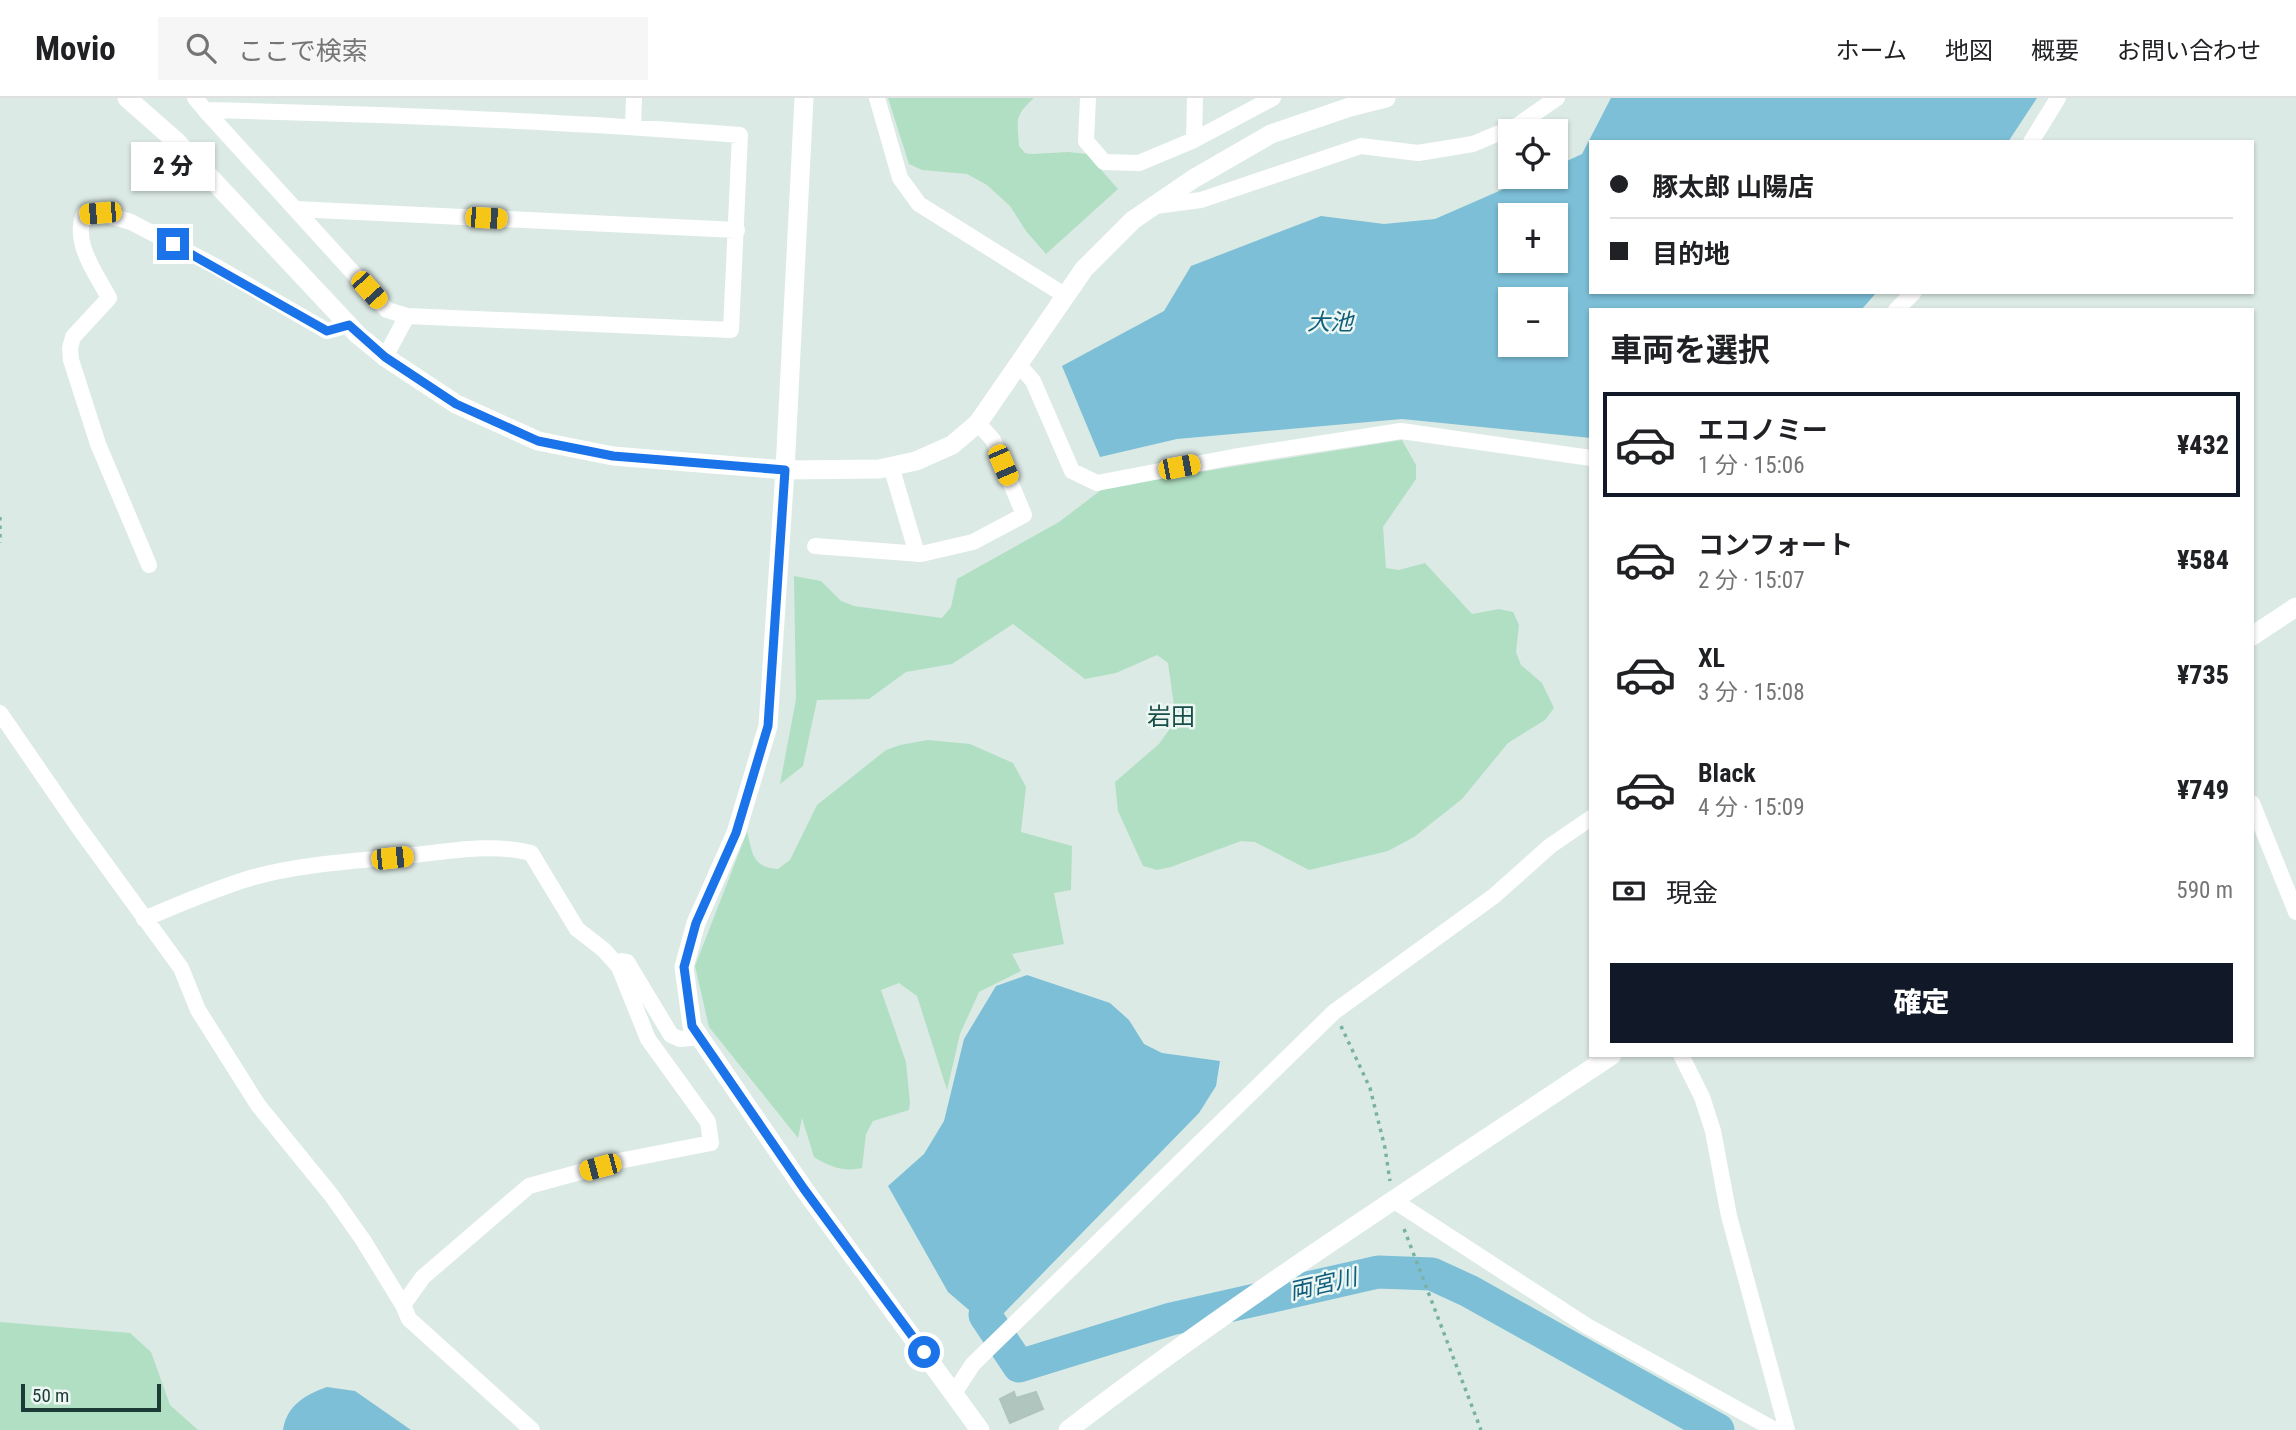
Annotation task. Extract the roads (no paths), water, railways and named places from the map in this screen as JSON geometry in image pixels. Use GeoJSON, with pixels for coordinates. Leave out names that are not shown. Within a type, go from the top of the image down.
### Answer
{"type":"FeatureCollection","features":[{"type":"Feature","properties":{"kind":"street"},"geometry":{"type":"LineString","coordinates":[[127,98],[177,142],[349,325],[385,357],[456,404],[538,441],[613,456],[785,470],[879,469],[916,461],[952,445],[978,423],[1084,269],[1133,220],[1193,179],[1271,134],[1350,107],[1386,98]]}},
{"type":"Feature","properties":{"kind":"street"},"geometry":{"type":"LineString","coordinates":[[633,127],[634,98]]}},
{"type":"Feature","properties":{"kind":"street"},"geometry":{"type":"LineString","coordinates":[[804,98],[785,470],[768,726],[736,833],[696,923],[684,967],[692,1026],[804,1189],[980,1430]]}},
{"type":"Feature","properties":{"kind":"street"},"geometry":{"type":"LineString","coordinates":[[877,98],[900,178],[919,204],[1066,296]]}},
{"type":"Feature","properties":{"kind":"street"},"geometry":{"type":"LineString","coordinates":[[1088,98],[1086,141],[1104,162],[1139,163],[1194,140],[1273,98]]}},
{"type":"Feature","properties":{"kind":"street"},"geometry":{"type":"LineString","coordinates":[[1194,140],[1195,98]]}},
{"type":"Feature","properties":{"kind":"street"},"geometry":{"type":"LineString","coordinates":[[1155,206],[1201,200],[1361,146],[1418,153],[1473,145],[1518,125],[1558,98]]}},
{"type":"Feature","properties":{"kind":"street"},"geometry":{"type":"LineString","coordinates":[[2032,140],[2058,98]]}},
{"type":"Feature","properties":{"kind":"street"},"geometry":{"type":"LineString","coordinates":[[200,104],[740,135],[732,330],[407,316],[387,310],[200,104]]}},
{"type":"Feature","properties":{"kind":"street"},"geometry":{"type":"LineString","coordinates":[[296,209],[737,230]]}},
{"type":"Feature","properties":{"kind":"street"},"geometry":{"type":"LineString","coordinates":[[149,565],[98,443],[71,360],[69,348],[73,337],[109,298],[80,238],[80,225],[84,214],[100,213],[131,222],[215,266],[327,331],[349,325]]}},
{"type":"Feature","properties":{"kind":"street"},"geometry":{"type":"LineString","coordinates":[[1898,308],[1912,294]]}},
{"type":"Feature","properties":{"kind":"street"},"geometry":{"type":"LineString","coordinates":[[385,357],[407,316]]}},
{"type":"Feature","properties":{"kind":"street"},"geometry":{"type":"LineString","coordinates":[[1019,365],[1034,381],[1072,471],[1097,482],[1233,457],[1401,431],[1589,458]]}},
{"type":"Feature","properties":{"kind":"street"},"geometry":{"type":"LineString","coordinates":[[815,546],[917,554],[973,542],[1024,515],[993,440],[978,423]]}},
{"type":"Feature","properties":{"kind":"street"},"geometry":{"type":"LineString","coordinates":[[891,466],[917,554]]}},
{"type":"Feature","properties":{"kind":"street"},"geometry":{"type":"LineString","coordinates":[[2254,635],[2296,607]]}},
{"type":"Feature","properties":{"kind":"street"},"geometry":{"type":"LineString","coordinates":[[0,713],[181,968],[198,1010],[258,1105],[332,1196],[363,1240],[403,1305],[409,1320],[532,1430]]}},
{"type":"Feature","properties":{"kind":"street"},"geometry":{"type":"LineString","coordinates":[[2254,808],[2296,912]]}},
{"type":"Feature","properties":{"kind":"street"},"geometry":{"type":"LineString","coordinates":[[954,1392],[974,1364],[1334,1012],[1494,895],[1550,846],[1589,819]]}},
{"type":"Feature","properties":{"kind":"street"},"geometry":{"type":"LineString","coordinates":[[144,919],[224,887],[291,869],[467,849],[516,850],[530,853],[577,929],[604,950],[619,967],[648,1039],[708,1122],[711,1143],[624,1160],[529,1186],[423,1277],[403,1305]]}},
{"type":"Feature","properties":{"kind":"street"},"geometry":{"type":"LineString","coordinates":[[613,960],[627,962],[671,1035],[680,1039],[700,1037]]}},
{"type":"Feature","properties":{"kind":"street"},"geometry":{"type":"LineString","coordinates":[[1068,1430],[1142,1374],[1394,1200],[1609,1057]]}},
{"type":"Feature","properties":{"kind":"street"},"geometry":{"type":"LineString","coordinates":[[1682,1057],[1702,1097],[1713,1131],[1729,1216],[1787,1430]]}},
{"type":"Feature","properties":{"kind":"street"},"geometry":{"type":"LineString","coordinates":[[1394,1200],[1587,1326],[1775,1430]]}},
{"type":"Feature","properties":{"kind":"water","name":"大池"},"geometry":{"type":"Polygon","coordinates":[[[1611,98],[2037,98],[2009,140],[1589,140],[1611,98]]]}},
{"type":"Feature","properties":{"kind":"water","name":"大池"},"geometry":{"type":"Polygon","coordinates":[[[1589,140],[1589,294],[1875,294],[1863,308],[1589,308],[1589,438],[1402,419],[1177,439],[1100,457],[1062,366],[1164,311],[1191,266],[1321,216],[1384,224],[1435,219],[1504,189],[1568,189],[1568,160],[1582,154],[1589,140]]]}},
{"type":"Feature","properties":{"kind":"water"},"geometry":{"type":"Polygon","coordinates":[[[1027,975],[1110,1003],[1129,1020],[1144,1044],[1162,1053],[1220,1061],[1216,1086],[1199,1113],[1002,1315],[976,1316],[948,1292],[888,1186],[924,1154],[944,1121],[964,1039],[996,986],[1027,975]]]}},
{"type":"Feature","properties":{"kind":"water"},"geometry":{"type":"Polygon","coordinates":[[[327,1387],[355,1391],[411,1430],[283,1430],[288,1414],[298,1402],[327,1387]]]}},
{"type":"Feature","properties":{"kind":"waterway","name":"両宮川"},"geometry":{"type":"LineString","coordinates":[[993,1272],[985,1315],[1019,1366],[1171,1319],[1378,1272],[1432,1274],[1469,1291],[1718,1430]]}},
{"type":"Feature","properties":{"kind":"district","name":"岩田"},"geometry":{"type":"Point","coordinates":[1171,717]}}]}
